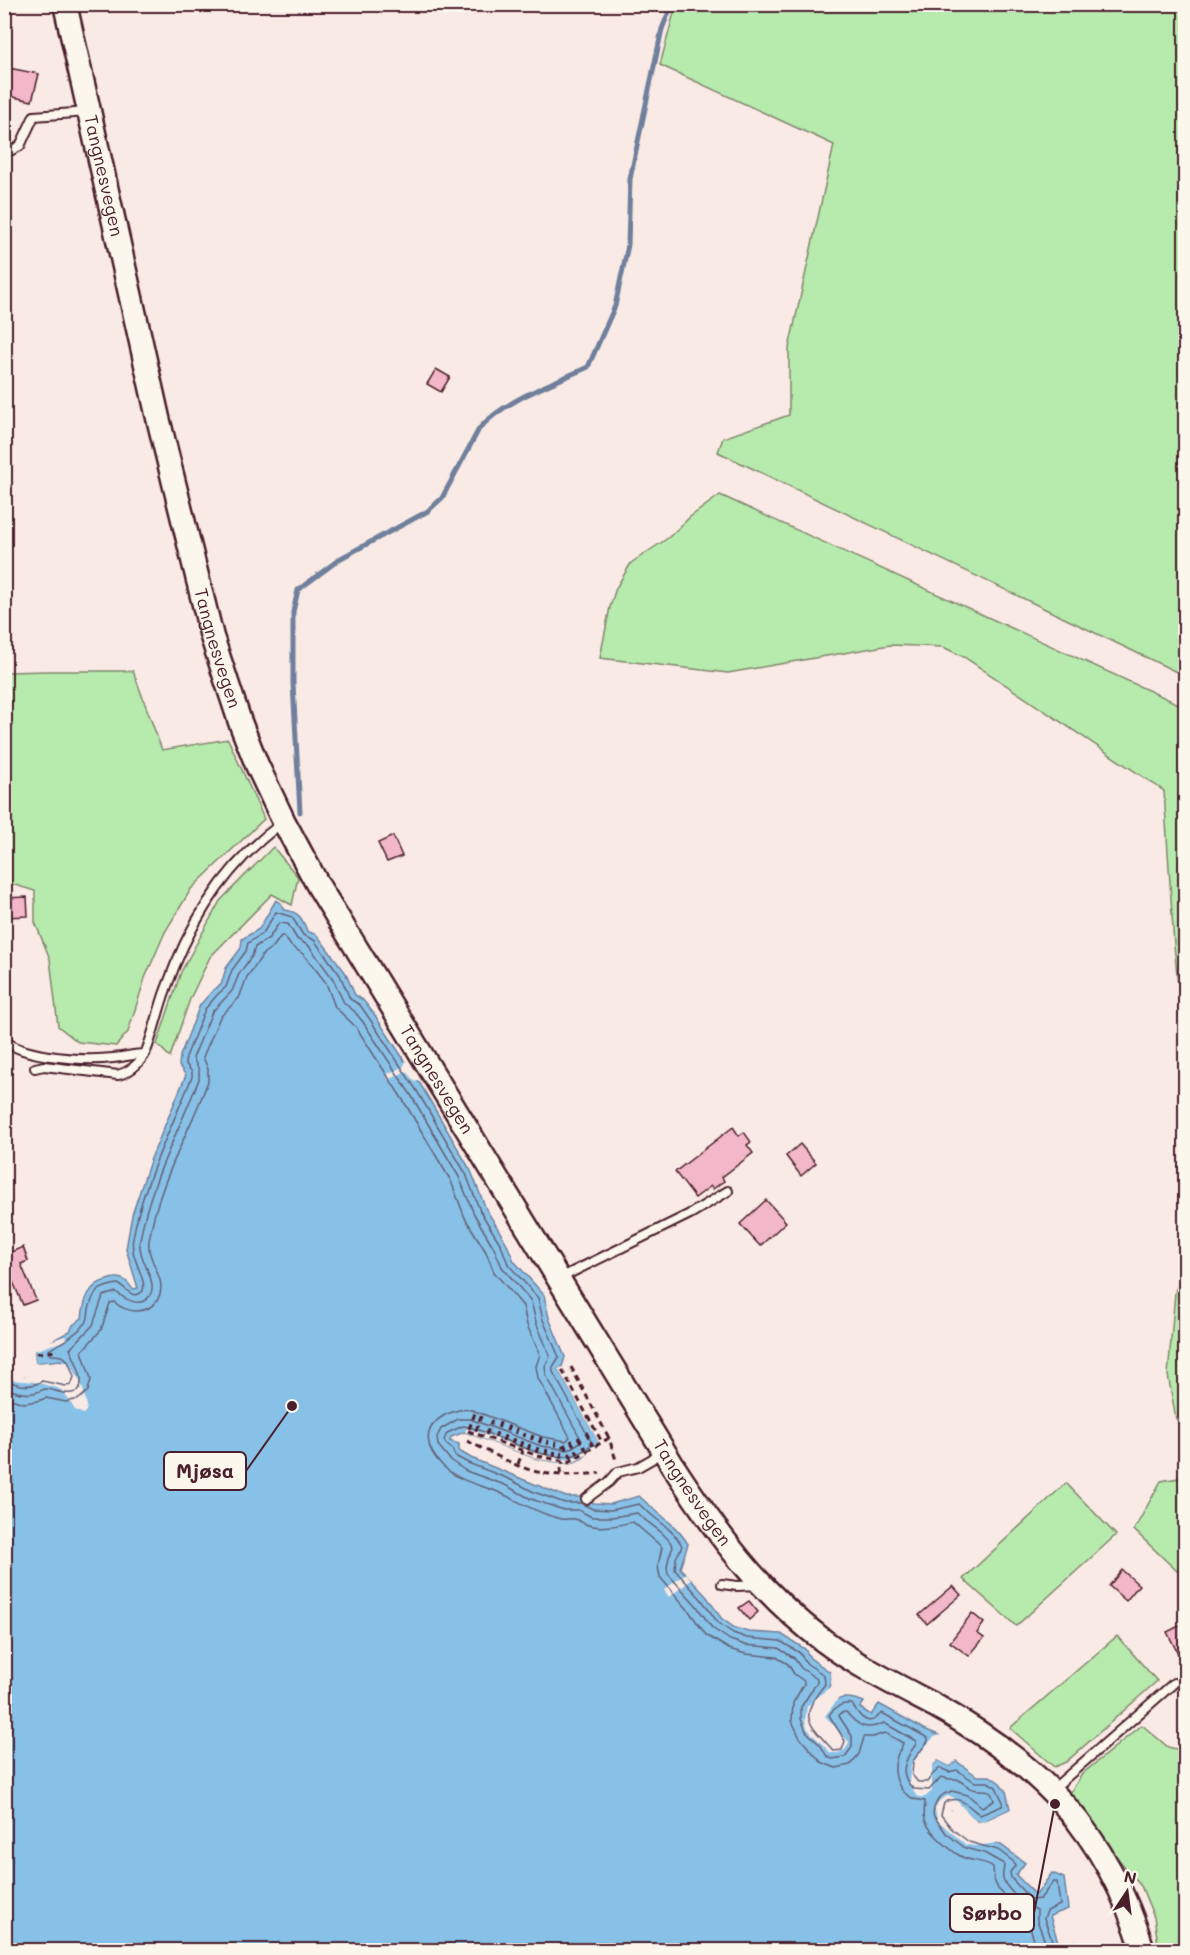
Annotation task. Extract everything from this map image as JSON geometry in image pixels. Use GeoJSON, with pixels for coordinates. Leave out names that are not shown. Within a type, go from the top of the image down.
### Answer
{"type":"FeatureCollection","features":[{"type":"Feature","properties":{"kind":"main road","name":"Tangnesvegen"},"geometry":{"type":"LineString","coordinates":[[65,4],[177,496],[212,637],[240,722],[284,822],[319,887],[663,1448],[726,1543],[759,1584],[801,1623],[837,1650],[886,1681],[977,1731],[1013,1756],[1052,1790],[1086,1832],[1114,1876],[1126,1901],[1143,1950]]}},
{"type":"Feature","properties":{"kind":"lane"},"geometry":{"type":"LineString","coordinates":[[4,153],[20,146],[34,116],[89,111]]}},
{"type":"Feature","properties":{"kind":"lane"},"geometry":{"type":"LineString","coordinates":[[35,1068],[44,1066],[118,1076],[139,1064],[153,1036],[165,991],[180,950],[201,911],[249,850],[284,822]]}},
{"type":"Feature","properties":{"kind":"lane"},"geometry":{"type":"LineString","coordinates":[[4,1040],[18,1049],[64,1057],[112,1059],[145,1054]]}},
{"type":"Feature","properties":{"kind":"lane"},"geometry":{"type":"LineString","coordinates":[[559,1279],[690,1214],[728,1191]]}},
{"type":"Feature","properties":{"kind":"lane"},"geometry":{"type":"LineString","coordinates":[[586,1499],[609,1482],[618,1472],[638,1467],[652,1459],[663,1448]]}},
{"type":"Feature","properties":{"kind":"lane"},"geometry":{"type":"LineString","coordinates":[[722,1584],[737,1586],[759,1584]]}},
{"type":"Feature","properties":{"kind":"lane"},"geometry":{"type":"LineString","coordinates":[[1052,1790],[1174,1683]]}},
{"type":"Feature","properties":{"kind":"path"},"geometry":{"type":"LineString","coordinates":[[37,1353],[57,1351]]}},
{"type":"Feature","properties":{"kind":"path"},"geometry":{"type":"LineString","coordinates":[[467,1441],[541,1472],[560,1474],[618,1472],[609,1438],[571,1367]]}},
{"type":"Feature","properties":{"kind":"path"},"geometry":{"type":"LineString","coordinates":[[561,1370],[603,1442]]}},
{"type":"Feature","properties":{"kind":"path"},"geometry":{"type":"LineString","coordinates":[[475,1413],[468,1430],[538,1456],[569,1462],[609,1438]]}},
{"type":"Feature","properties":{"kind":"path"},"geometry":{"type":"LineString","coordinates":[[476,1431],[481,1416]]}},
{"type":"Feature","properties":{"kind":"path"},"geometry":{"type":"LineString","coordinates":[[486,1435],[492,1420]]}},
{"type":"Feature","properties":{"kind":"path"},"geometry":{"type":"LineString","coordinates":[[495,1438],[501,1420]]}},
{"type":"Feature","properties":{"kind":"path"},"geometry":{"type":"LineString","coordinates":[[503,1441],[510,1423]]}},
{"type":"Feature","properties":{"kind":"path"},"geometry":{"type":"LineString","coordinates":[[512,1444],[518,1426]]}},
{"type":"Feature","properties":{"kind":"path"},"geometry":{"type":"LineString","coordinates":[[585,1432],[593,1446]]}},
{"type":"Feature","properties":{"kind":"path"},"geometry":{"type":"LineString","coordinates":[[520,1447],[525,1433]]}},
{"type":"Feature","properties":{"kind":"path"},"geometry":{"type":"LineString","coordinates":[[518,1464],[533,1435]]}},
{"type":"Feature","properties":{"kind":"path"},"geometry":{"type":"LineString","coordinates":[[536,1453],[542,1435]]}},
{"type":"Feature","properties":{"kind":"path"},"geometry":{"type":"LineString","coordinates":[[578,1437],[586,1450]]}},
{"type":"Feature","properties":{"kind":"path"},"geometry":{"type":"LineString","coordinates":[[546,1455],[548,1440]]}},
{"type":"Feature","properties":{"kind":"path"},"geometry":{"type":"LineString","coordinates":[[571,1440],[578,1454]]}},
{"type":"Feature","properties":{"kind":"path"},"geometry":{"type":"LineString","coordinates":[[554,1457],[556,1441]]}},
{"type":"Feature","properties":{"kind":"path"},"geometry":{"type":"LineString","coordinates":[[560,1474],[564,1444],[572,1458]]}},
{"type":"Feature","properties":{"kind":"green space"},"geometry":{"type":"Polygon","coordinates":[[[676,5],[1185,5],[1185,676],[718,452],[723,438],[789,415],[789,348],[834,145],[660,65],[676,5]]]}},
{"type":"Feature","properties":{"kind":"green space"},"geometry":{"type":"Polygon","coordinates":[[[720,495],[1185,707],[1185,1053],[1174,945],[1164,791],[964,657],[943,647],[890,645],[728,673],[600,658],[616,588],[631,563],[668,538],[690,517],[720,495]]]}},
{"type":"Feature","properties":{"kind":"green space"},"geometry":{"type":"Polygon","coordinates":[[[133,671],[162,750],[228,739],[264,819],[191,889],[165,932],[145,978],[128,1032],[116,1046],[78,1042],[58,1026],[50,959],[35,922],[35,891],[5,882],[5,672],[133,671]]]}},
{"type":"Feature","properties":{"kind":"green space"},"geometry":{"type":"Polygon","coordinates":[[[273,847],[298,877],[292,905],[272,894],[210,957],[190,999],[170,1057],[157,1044],[181,972],[220,901],[273,847]]]}},
{"type":"Feature","properties":{"kind":"green space"},"geometry":{"type":"Polygon","coordinates":[[[1185,1266],[1185,1428],[1176,1419],[1168,1375],[1175,1292],[1185,1266]]]}},
{"type":"Feature","properties":{"kind":"green space"},"geometry":{"type":"Polygon","coordinates":[[[1185,1477],[1185,1566],[1178,1572],[1134,1530],[1161,1481],[1185,1477]]]}},
{"type":"Feature","properties":{"kind":"green space"},"geometry":{"type":"Polygon","coordinates":[[[1066,1483],[1116,1535],[1016,1626],[963,1579],[1066,1483]]]}},
{"type":"Feature","properties":{"kind":"green space"},"geometry":{"type":"Polygon","coordinates":[[[1117,1636],[1157,1681],[1066,1762],[1054,1767],[1010,1728],[1117,1636]]]}},
{"type":"Feature","properties":{"kind":"green space"},"geometry":{"type":"Polygon","coordinates":[[[1142,1725],[1168,1747],[1185,1751],[1185,1950],[1159,1950],[1154,1917],[1141,1886],[1067,1798],[1082,1774],[1142,1725]]]}},
{"type":"Feature","properties":{"kind":"water"},"geometry":{"type":"Polygon","coordinates":[[[276,900],[285,910],[299,916],[307,931],[317,935],[345,972],[355,995],[363,1000],[374,1014],[422,1087],[471,1171],[486,1209],[506,1242],[514,1261],[544,1295],[549,1318],[565,1357],[562,1367],[558,1369],[599,1442],[583,1458],[570,1464],[537,1459],[465,1432],[451,1437],[450,1441],[459,1444],[459,1451],[471,1458],[566,1497],[581,1497],[594,1503],[611,1504],[639,1496],[672,1524],[688,1544],[680,1568],[707,1597],[721,1618],[735,1628],[749,1632],[781,1634],[805,1649],[810,1658],[830,1672],[829,1687],[815,1709],[818,1725],[840,1742],[820,1717],[829,1706],[838,1699],[856,1699],[864,1702],[860,1708],[871,1715],[879,1704],[939,1735],[919,1763],[921,1777],[938,1760],[950,1766],[956,1761],[977,1776],[990,1776],[1000,1783],[1006,1791],[1010,1809],[985,1821],[977,1822],[961,1807],[955,1805],[947,1813],[972,1836],[1001,1845],[1025,1863],[1016,1875],[1036,1895],[1052,1873],[1064,1878],[1068,1909],[1050,1916],[1058,1942],[1076,1941],[1081,1950],[5,1950],[4,1372],[14,1377],[69,1380],[61,1360],[35,1363],[34,1351],[70,1331],[73,1325],[82,1318],[88,1294],[96,1285],[118,1278],[125,1280],[133,1289],[138,1288],[126,1249],[132,1215],[150,1161],[186,1075],[179,1066],[180,1056],[200,1005],[214,989],[221,985],[226,968],[241,948],[242,939],[259,929],[276,900]]]}},
{"type":"Feature","properties":{"kind":"pier"},"geometry":{"type":"Polygon","coordinates":[[[406,1059],[420,1080],[415,1082],[406,1071],[389,1080],[386,1075],[404,1066],[406,1059]]]}},
{"type":"Feature","properties":{"kind":"pier"},"geometry":{"type":"Polygon","coordinates":[[[65,1336],[66,1340],[34,1351],[35,1363],[67,1361],[82,1385],[87,1406],[83,1414],[75,1410],[63,1391],[57,1388],[35,1382],[12,1380],[5,1376],[4,1369],[25,1377],[32,1377],[39,1372],[64,1376],[59,1363],[33,1366],[31,1351],[41,1344],[65,1336]]]}},
{"type":"Feature","properties":{"kind":"pier"},"geometry":{"type":"Polygon","coordinates":[[[562,1367],[602,1441],[601,1447],[570,1464],[537,1459],[465,1432],[467,1428],[536,1453],[569,1460],[599,1443],[558,1369],[562,1367]]]}},
{"type":"Feature","properties":{"kind":"pier"},"geometry":{"type":"Polygon","coordinates":[[[686,1573],[691,1580],[669,1597],[664,1590],[686,1573]]]}},
{"type":"Feature","properties":{"kind":"pier"},"geometry":{"type":"Polygon","coordinates":[[[830,1687],[834,1687],[818,1710],[817,1716],[829,1700],[841,1695],[825,1716],[849,1742],[845,1750],[837,1753],[831,1753],[813,1735],[805,1721],[807,1706],[830,1687]]]}},
{"type":"Feature","properties":{"kind":"pier"},"geometry":{"type":"Polygon","coordinates":[[[939,1735],[941,1740],[921,1764],[922,1774],[937,1757],[950,1763],[953,1759],[956,1761],[950,1766],[938,1760],[932,1766],[932,1791],[925,1797],[919,1797],[909,1782],[911,1765],[933,1738],[939,1735]]]}},
{"type":"Feature","properties":{"kind":"pier"},"geometry":{"type":"Polygon","coordinates":[[[947,1796],[953,1797],[977,1822],[985,1821],[1013,1808],[986,1823],[977,1825],[960,1809],[951,1809],[950,1812],[973,1834],[997,1840],[996,1843],[966,1845],[937,1820],[935,1809],[938,1802],[947,1796]]]}},
{"type":"Feature","properties":{"kind":"building"},"geometry":{"type":"Polygon","coordinates":[[[4,67],[39,74],[32,101],[4,95],[4,67]]]}},
{"type":"Feature","properties":{"kind":"building"},"geometry":{"type":"Polygon","coordinates":[[[436,369],[450,377],[441,392],[427,384],[436,369]]]}},
{"type":"Feature","properties":{"kind":"building"},"geometry":{"type":"Polygon","coordinates":[[[393,836],[402,856],[387,862],[378,843],[393,836]]]}},
{"type":"Feature","properties":{"kind":"building"},"geometry":{"type":"Polygon","coordinates":[[[27,897],[28,916],[4,917],[4,898],[27,897]]]}},
{"type":"Feature","properties":{"kind":"building"},"geometry":{"type":"Polygon","coordinates":[[[733,1127],[739,1136],[744,1132],[751,1142],[747,1145],[753,1153],[722,1177],[724,1181],[713,1189],[711,1186],[695,1198],[675,1172],[733,1127]]]}},
{"type":"Feature","properties":{"kind":"building"},"geometry":{"type":"Polygon","coordinates":[[[800,1144],[816,1163],[801,1176],[786,1156],[800,1144]]]}},
{"type":"Feature","properties":{"kind":"building"},"geometry":{"type":"Polygon","coordinates":[[[766,1200],[786,1222],[760,1246],[740,1224],[766,1200]]]}},
{"type":"Feature","properties":{"kind":"building"},"geometry":{"type":"Polygon","coordinates":[[[23,1247],[28,1261],[21,1264],[36,1300],[23,1305],[4,1261],[4,1255],[23,1247]]]}},
{"type":"Feature","properties":{"kind":"building"},"geometry":{"type":"Polygon","coordinates":[[[1122,1570],[1139,1585],[1126,1601],[1109,1586],[1122,1570]]]}},
{"type":"Feature","properties":{"kind":"building"},"geometry":{"type":"Polygon","coordinates":[[[953,1586],[961,1595],[927,1624],[919,1615],[953,1586]]]}},
{"type":"Feature","properties":{"kind":"building"},"geometry":{"type":"Polygon","coordinates":[[[749,1601],[758,1612],[749,1620],[739,1608],[749,1601]]]}},
{"type":"Feature","properties":{"kind":"building"},"geometry":{"type":"Polygon","coordinates":[[[972,1613],[984,1623],[977,1633],[984,1638],[969,1656],[950,1642],[972,1613]]]}},
{"type":"Feature","properties":{"kind":"building"},"geometry":{"type":"Polygon","coordinates":[[[1185,1623],[1185,1667],[1167,1632],[1185,1623]]]}},
{"type":"Feature","properties":{"kind":"waterway"},"geometry":{"type":"LineString","coordinates":[[300,812],[293,683],[293,612],[298,590],[341,558],[428,511],[442,498],[479,429],[502,409],[530,393],[588,367],[615,306],[628,245],[630,179],[662,29],[672,4]]}},
{"type":"Feature","properties":{"kind":"place","name":"Mjøsa"},"geometry":{"type":"Point","coordinates":[292,1406]}},
{"type":"Feature","properties":{"kind":"place","name":"Sørbo"},"geometry":{"type":"Point","coordinates":[1055,1804]}}]}
